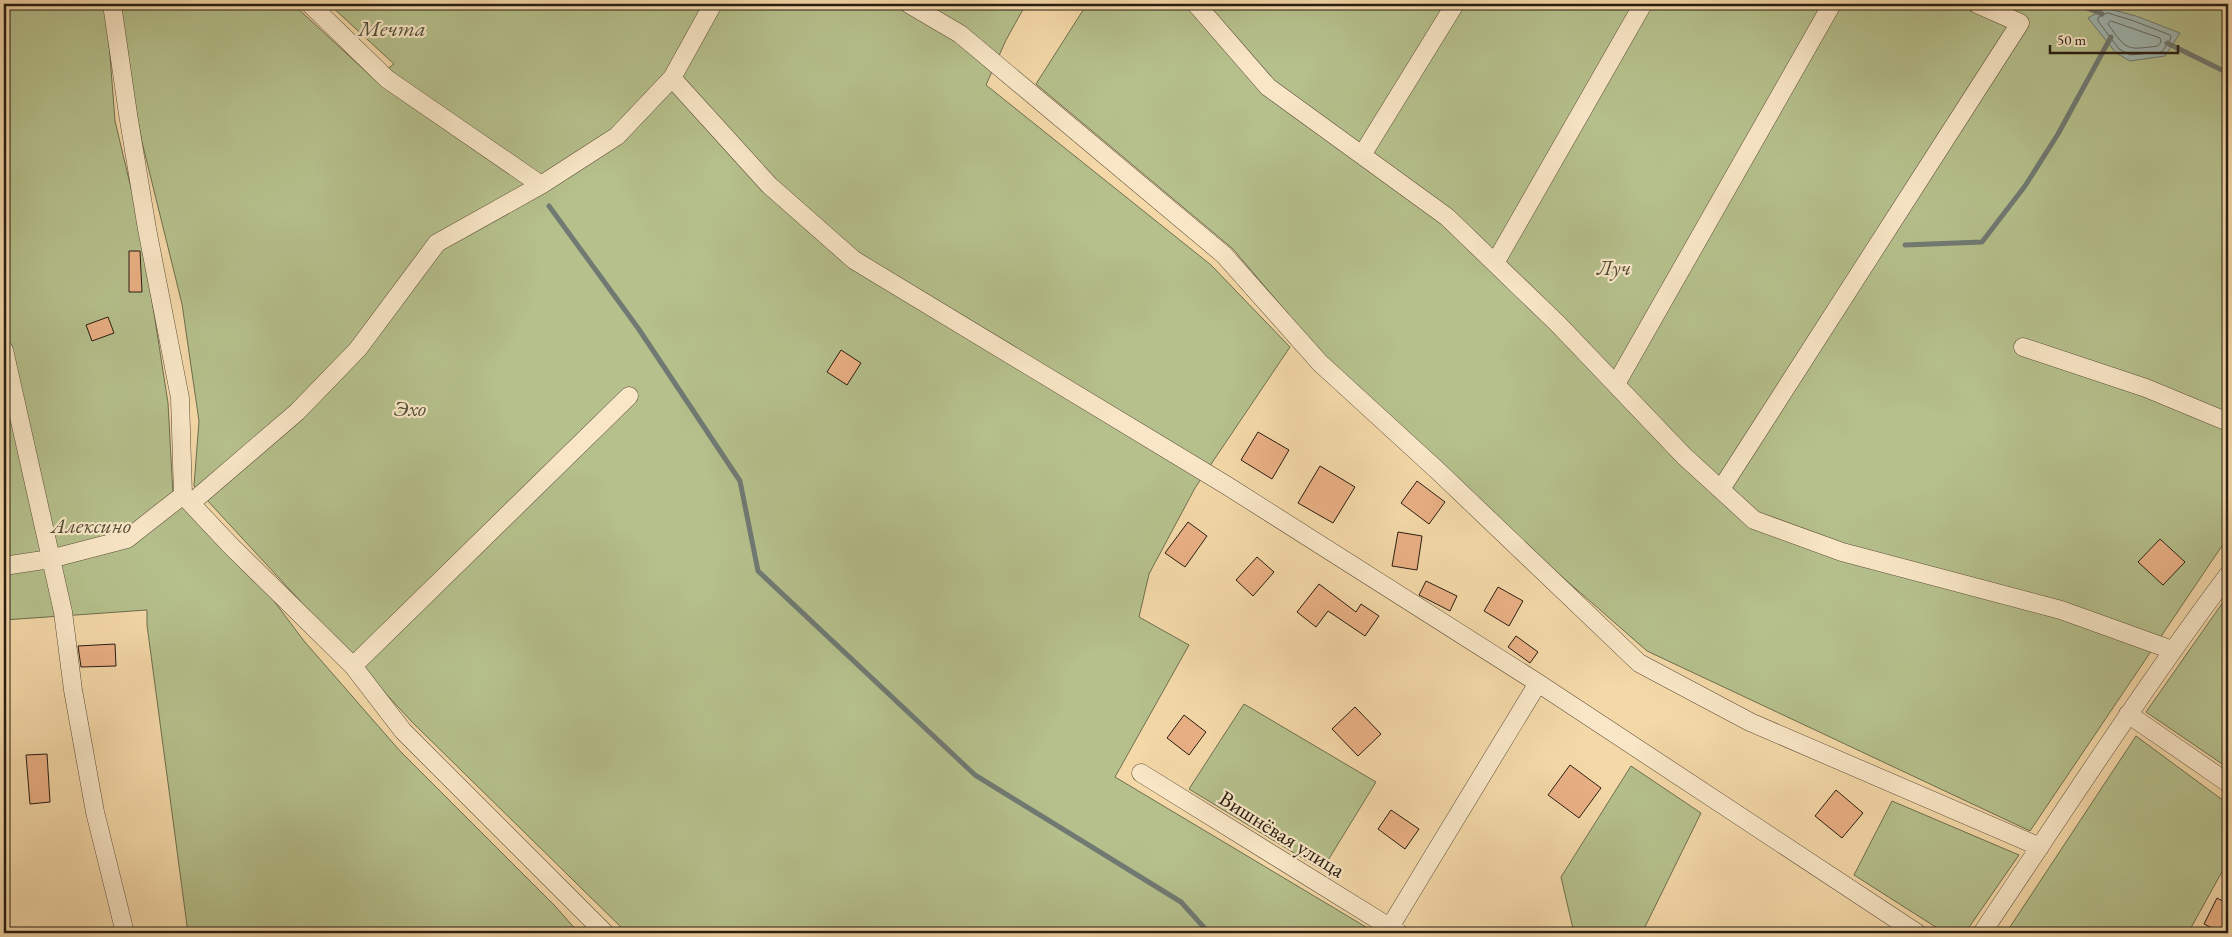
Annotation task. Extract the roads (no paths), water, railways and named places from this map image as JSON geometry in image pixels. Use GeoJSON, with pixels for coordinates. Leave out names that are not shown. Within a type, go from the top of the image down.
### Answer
{"type":"FeatureCollection","features":[{"type":"Feature","properties":{"kind":"street"},"geometry":{"type":"LineString","coordinates":[[112,4],[147,229],[180,398],[187,499],[230,545],[353,666],[403,731],[605,933]]}},
{"type":"Feature","properties":{"kind":"street"},"geometry":{"type":"LineString","coordinates":[[310,4],[387,79],[541,185]]}},
{"type":"Feature","properties":{"kind":"street"},"geometry":{"type":"LineString","coordinates":[[4,566],[50,559],[127,539],[187,499],[297,412],[358,349],[436,243],[541,185],[617,136],[672,78],[713,4]]}},
{"type":"Feature","properties":{"kind":"street"},"geometry":{"type":"LineString","coordinates":[[909,4],[960,34],[1224,255],[1320,363],[1438,471],[1639,663],[1750,722],[2040,848]]}},
{"type":"Feature","properties":{"kind":"street"},"geometry":{"type":"LineString","coordinates":[[1196,4],[1268,87],[1447,217],[1558,324],[1684,456],[1754,520],[1842,552],[2061,610],[2172,650]]}},
{"type":"Feature","properties":{"kind":"street"},"geometry":{"type":"LineString","coordinates":[[1362,155],[1455,4]]}},
{"type":"Feature","properties":{"kind":"street"},"geometry":{"type":"LineString","coordinates":[[1495,263],[1643,4]]}},
{"type":"Feature","properties":{"kind":"street"},"geometry":{"type":"LineString","coordinates":[[1616,384],[1832,4]]}},
{"type":"Feature","properties":{"kind":"street"},"geometry":{"type":"LineString","coordinates":[[1721,489],[2020,24],[1977,4]]}},
{"type":"Feature","properties":{"kind":"street"},"geometry":{"type":"LineString","coordinates":[[672,78],[769,185],[854,260],[1226,485],[1538,683],[1917,933]]}},
{"type":"Feature","properties":{"kind":"street"},"geometry":{"type":"LineString","coordinates":[[2022,347],[2146,388],[2228,422]]}},
{"type":"Feature","properties":{"kind":"street"},"geometry":{"type":"LineString","coordinates":[[4,350],[62,612],[73,690],[95,812],[125,933]]}},
{"type":"Feature","properties":{"kind":"street"},"geometry":{"type":"LineString","coordinates":[[353,666],[629,396]]}},
{"type":"Feature","properties":{"kind":"street"},"geometry":{"type":"LineString","coordinates":[[1982,933],[2172,650],[2228,576]]}},
{"type":"Feature","properties":{"kind":"street"},"geometry":{"type":"LineString","coordinates":[[1394,930],[1538,683]]}},
{"type":"Feature","properties":{"kind":"street"},"geometry":{"type":"LineString","coordinates":[[2128,714],[2228,783]]}},
{"type":"Feature","properties":{"kind":"street","name":"Вишнёвая улица"},"geometry":{"type":"LineString","coordinates":[[1141,773],[1394,930]]}},
{"type":"Feature","properties":{"kind":"water"},"geometry":{"type":"Polygon","coordinates":[[[2106,8],[2136,16],[2180,33],[2165,56],[2130,61],[2116,53],[2088,18],[2106,8]]]}},
{"type":"Feature","properties":{"kind":"waterway"},"geometry":{"type":"LineString","coordinates":[[2077,4],[2102,14]]}},
{"type":"Feature","properties":{"kind":"waterway"},"geometry":{"type":"LineString","coordinates":[[1905,245],[1982,242],[2025,186],[2058,134],[2111,37]]}},
{"type":"Feature","properties":{"kind":"waterway"},"geometry":{"type":"LineString","coordinates":[[2167,43],[2228,73]]}},
{"type":"Feature","properties":{"kind":"waterway"},"geometry":{"type":"LineString","coordinates":[[549,206],[638,328],[740,481],[758,571],[975,775],[1181,902],[1209,933]]}},
{"type":"Feature","properties":{"kind":"park label","name":"Мечта"},"geometry":{"type":"Point","coordinates":[392,28]}},
{"type":"Feature","properties":{"kind":"park label","name":"Луч"},"geometry":{"type":"Point","coordinates":[1614,267]}},
{"type":"Feature","properties":{"kind":"park label","name":"Эхо"},"geometry":{"type":"Point","coordinates":[410,408]}},
{"type":"Feature","properties":{"kind":"park label","name":"Алексино"},"geometry":{"type":"Point","coordinates":[91,525]}}]}
